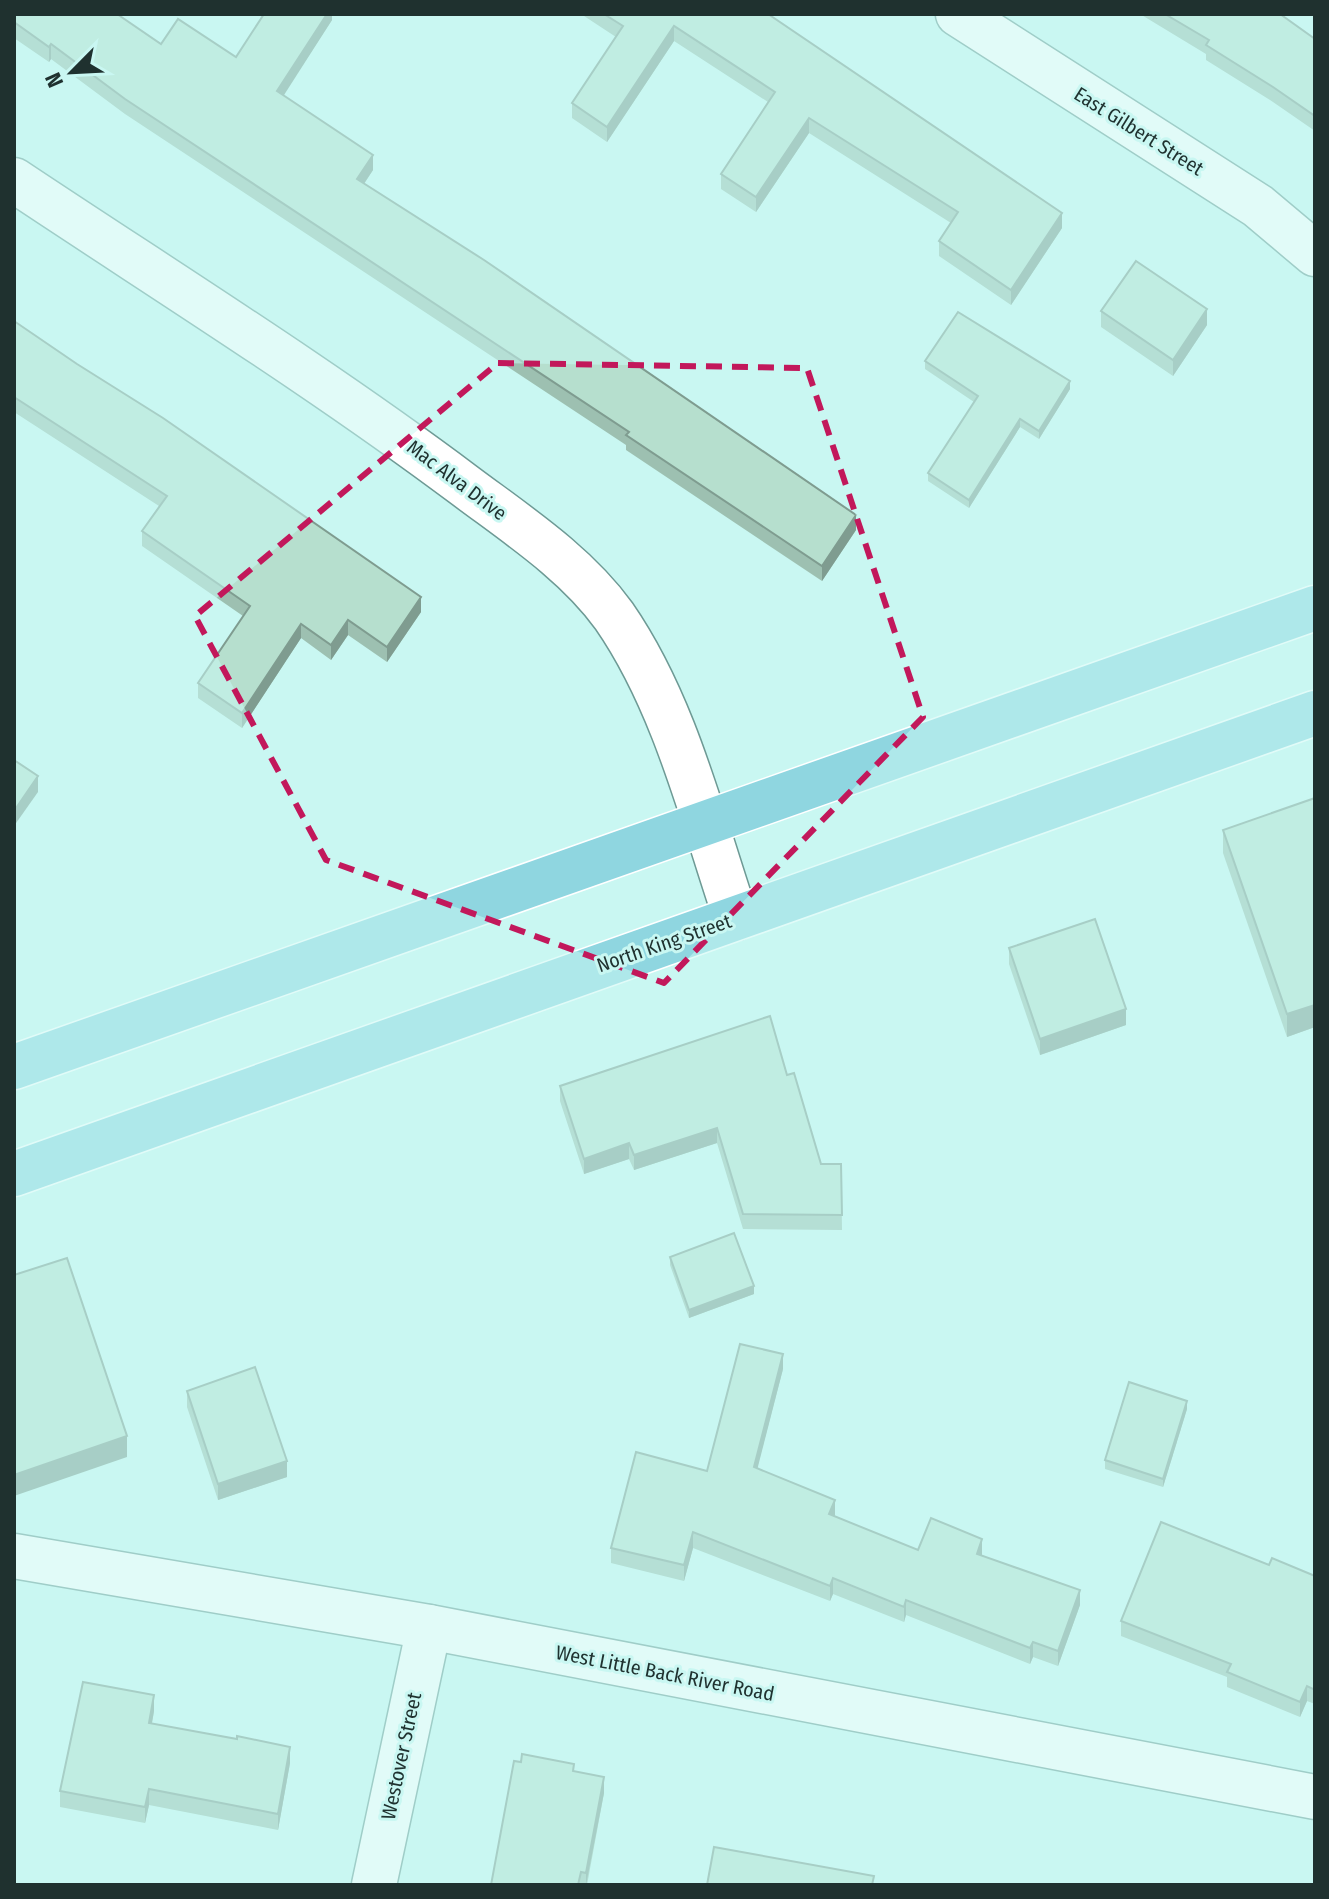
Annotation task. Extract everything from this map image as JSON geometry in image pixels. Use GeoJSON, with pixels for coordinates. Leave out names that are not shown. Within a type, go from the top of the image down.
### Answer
{"type":"FeatureCollection","features":[{"type":"Feature","properties":{"kind":"main road"},"geometry":{"type":"LineString","coordinates":[[14,1067],[1315,608]]}},
{"type":"Feature","properties":{"kind":"main road","name":"North King Street"},"geometry":{"type":"LineString","coordinates":[[14,1174],[1315,713]]}},
{"type":"Feature","properties":{"kind":"street","name":"East Gilbert Street"},"geometry":{"type":"LineString","coordinates":[[958,14],[1258,206],[1315,254]]}},
{"type":"Feature","properties":{"kind":"street","name":"Mac Alva Drive"},"geometry":{"type":"LineString","coordinates":[[14,180],[411,445],[531,536],[586,583],[613,616],[640,661],[664,714],[736,918]]}},
{"type":"Feature","properties":{"kind":"street","name":"West Little Back River Road"},"geometry":{"type":"LineString","coordinates":[[14,1556],[429,1627],[1315,1797]]}},
{"type":"Feature","properties":{"kind":"street","name":"Westover Street"},"geometry":{"type":"LineString","coordinates":[[374,1885],[429,1627]]}},
{"type":"Feature","properties":{"kind":"highlighted area"},"geometry":{"type":"Polygon","coordinates":[[[498,363],[807,368],[923,717],[664,983],[326,860],[195,616],[498,363]]]}},
{"type":"Feature","properties":{"kind":"building"},"geometry":{"type":"Polygon","coordinates":[[[14,14],[117,14],[161,44],[178,19],[236,57],[264,14],[327,14],[277,91],[373,155],[357,179],[484,260],[856,515],[822,566],[626,435],[629,432],[125,99],[51,44],[49,47],[14,22],[14,14]]]}},
{"type":"Feature","properties":{"kind":"building"},"geometry":{"type":"Polygon","coordinates":[[[604,14],[768,14],[1062,213],[1011,290],[939,241],[958,212],[809,118],[756,197],[721,174],[775,92],[674,26],[607,127],[572,103],[623,26],[604,14]]]}},
{"type":"Feature","properties":{"kind":"building"},"geometry":{"type":"Polygon","coordinates":[[[1165,14],[1280,14],[1315,39],[1315,116],[1206,45],[1209,40],[1165,14]]]}},
{"type":"Feature","properties":{"kind":"building"},"geometry":{"type":"Polygon","coordinates":[[[1136,261],[1207,309],[1173,360],[1101,311],[1136,261]]]}},
{"type":"Feature","properties":{"kind":"building"},"geometry":{"type":"Polygon","coordinates":[[[958,312],[1070,381],[1039,431],[1020,419],[969,500],[928,473],[978,396],[925,361],[958,312]]]}},
{"type":"Feature","properties":{"kind":"building"},"geometry":{"type":"Polygon","coordinates":[[[14,321],[163,418],[421,597],[387,647],[348,620],[331,645],[301,624],[242,713],[198,683],[250,606],[142,531],[167,496],[14,397],[14,321]]]}},
{"type":"Feature","properties":{"kind":"building"},"geometry":{"type":"Polygon","coordinates":[[[14,760],[38,776],[14,811],[14,760]]]}},
{"type":"Feature","properties":{"kind":"building"},"geometry":{"type":"Polygon","coordinates":[[[1315,798],[1315,1005],[1287,1014],[1223,830],[1315,798]]]}},
{"type":"Feature","properties":{"kind":"building"},"geometry":{"type":"Polygon","coordinates":[[[1095,919],[1126,1009],[1040,1039],[1009,948],[1095,919]]]}},
{"type":"Feature","properties":{"kind":"building"},"geometry":{"type":"Polygon","coordinates":[[[770,1016],[787,1075],[794,1073],[821,1164],[841,1164],[842,1215],[743,1214],[717,1128],[634,1155],[629,1143],[584,1159],[560,1086],[770,1016]]]}},
{"type":"Feature","properties":{"kind":"building"},"geometry":{"type":"Polygon","coordinates":[[[734,1233],[754,1286],[689,1310],[670,1257],[734,1233]]]}},
{"type":"Feature","properties":{"kind":"building"},"geometry":{"type":"Polygon","coordinates":[[[67,1258],[127,1436],[14,1475],[14,1275],[67,1258]]]}},
{"type":"Feature","properties":{"kind":"building"},"geometry":{"type":"Polygon","coordinates":[[[740,1344],[783,1354],[754,1467],[835,1500],[829,1514],[918,1550],[931,1518],[982,1539],[977,1554],[1080,1590],[1058,1651],[1033,1642],[1030,1648],[906,1600],[904,1607],[833,1578],[830,1586],[693,1532],[684,1565],[611,1548],[636,1452],[707,1471],[740,1344]]]}},
{"type":"Feature","properties":{"kind":"building"},"geometry":{"type":"Polygon","coordinates":[[[255,1367],[287,1461],[218,1484],[187,1391],[255,1367]]]}},
{"type":"Feature","properties":{"kind":"building"},"geometry":{"type":"Polygon","coordinates":[[[1129,1382],[1187,1401],[1163,1479],[1105,1460],[1129,1382]]]}},
{"type":"Feature","properties":{"kind":"building"},"geometry":{"type":"Polygon","coordinates":[[[1161,1522],[1269,1565],[1272,1558],[1315,1576],[1315,1690],[1307,1686],[1300,1702],[1227,1672],[1231,1664],[1121,1621],[1161,1522]]]}},
{"type":"Feature","properties":{"kind":"building"},"geometry":{"type":"Polygon","coordinates":[[[83,1682],[154,1695],[149,1723],[290,1747],[278,1814],[149,1789],[145,1807],[60,1791],[83,1682]]]}},
{"type":"Feature","properties":{"kind":"building"},"geometry":{"type":"Polygon","coordinates":[[[522,1754],[574,1764],[573,1771],[604,1777],[586,1873],[581,1872],[578,1885],[491,1885],[514,1761],[521,1762],[522,1754]]]}},
{"type":"Feature","properties":{"kind":"building"},"geometry":{"type":"Polygon","coordinates":[[[714,1847],[874,1876],[872,1885],[707,1885],[714,1847]]]}}]}
